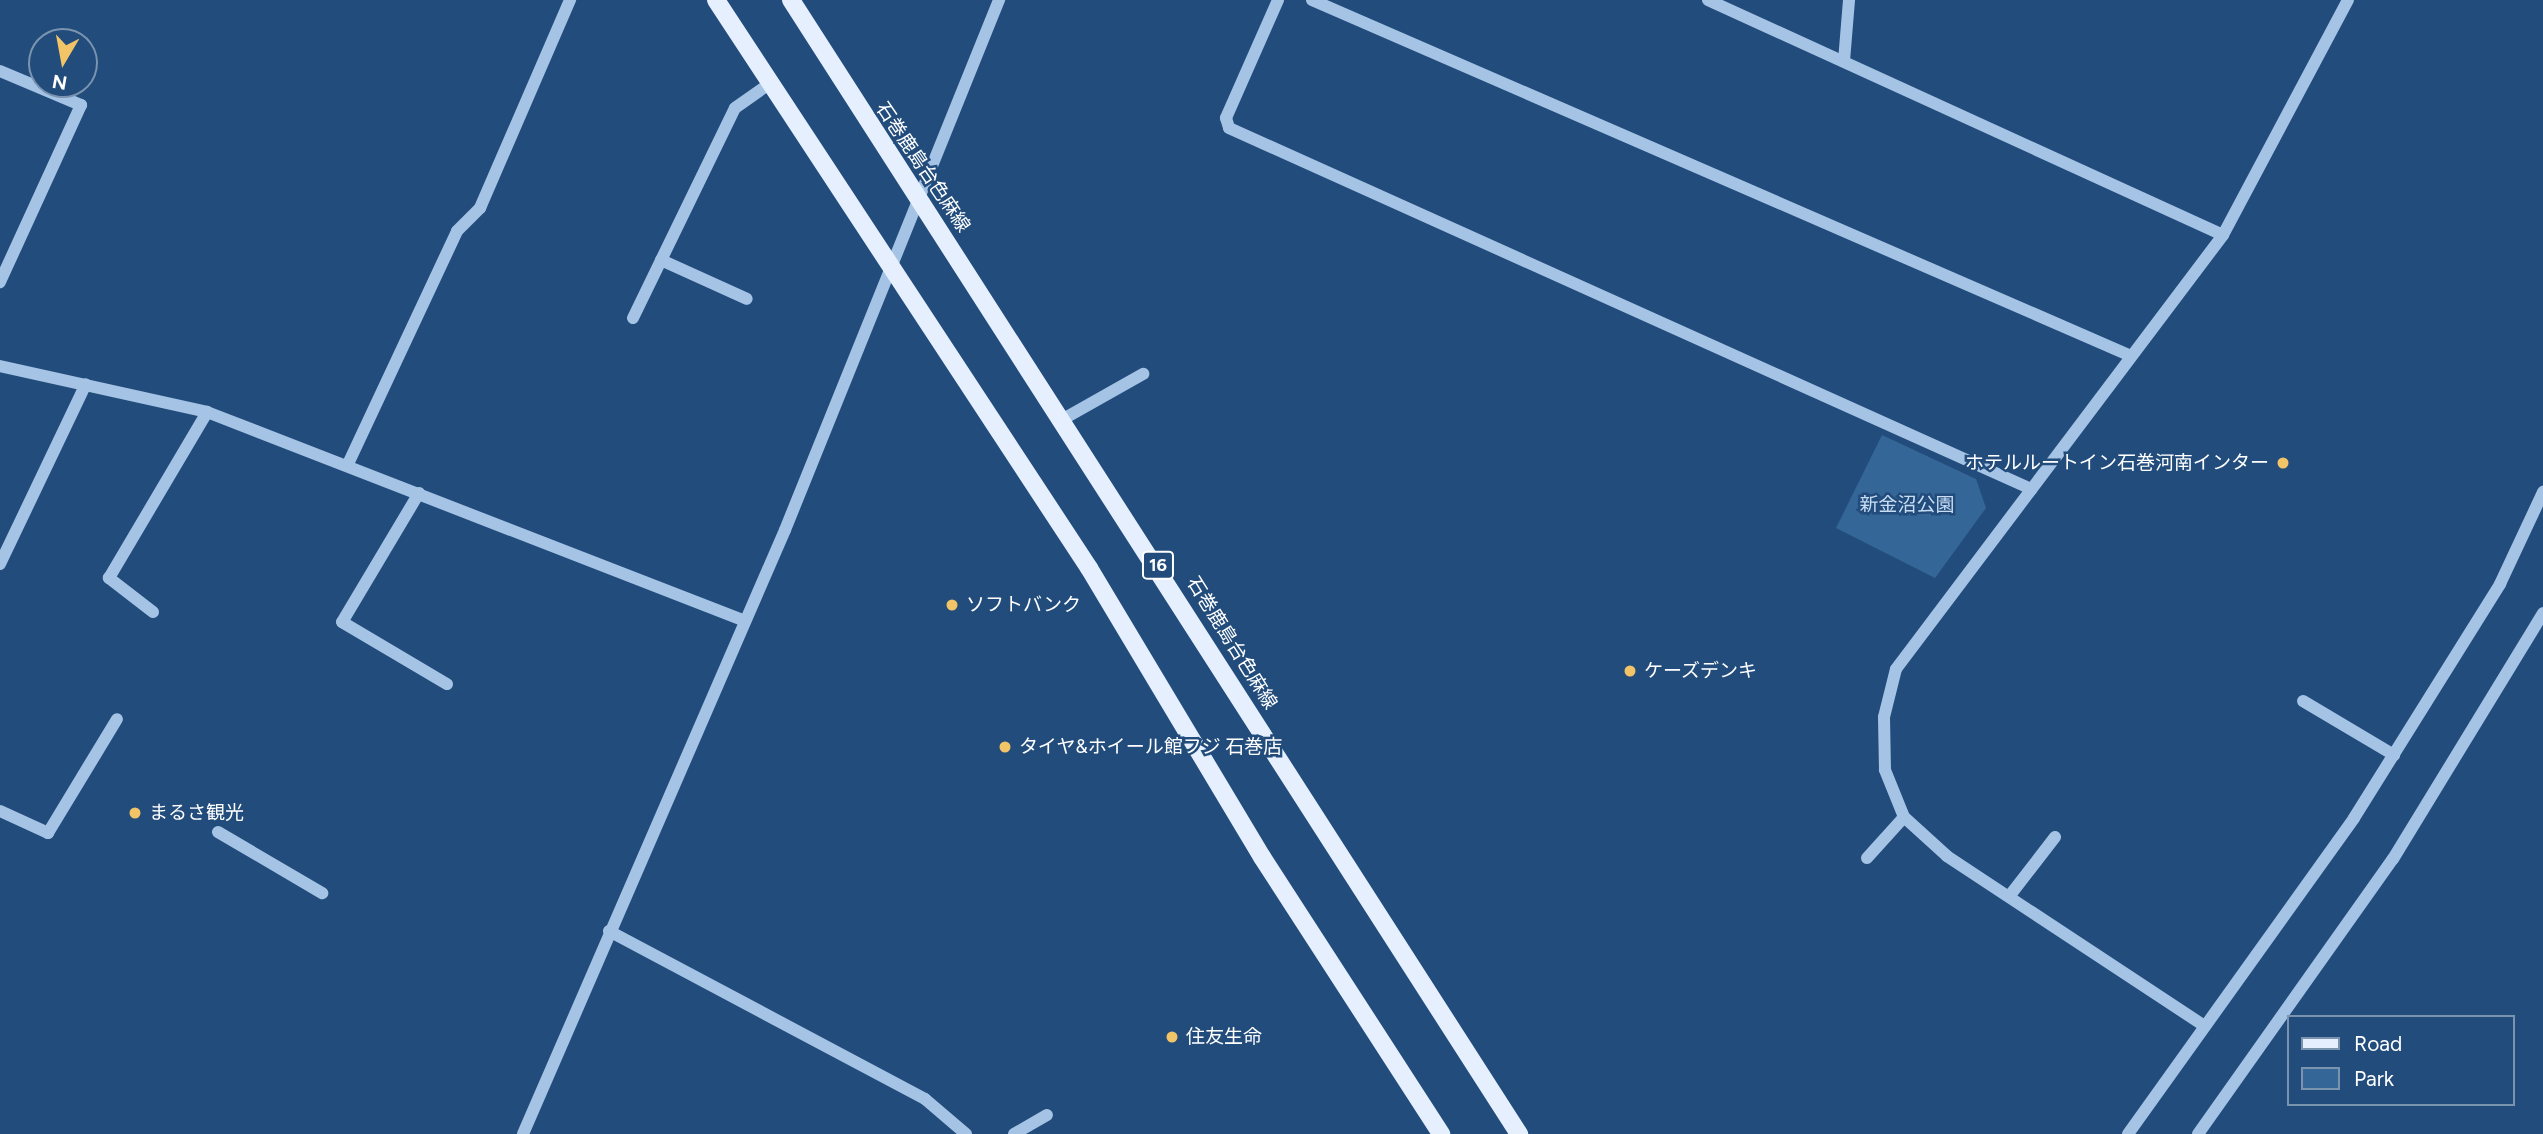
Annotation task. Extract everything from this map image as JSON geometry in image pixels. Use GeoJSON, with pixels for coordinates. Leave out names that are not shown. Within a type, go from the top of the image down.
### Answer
{"type":"FeatureCollection","features":[{"type":"Feature","properties":{"kind":"main road"},"geometry":{"type":"LineString","coordinates":[[716,0],[769,85],[1089,568],[1262,857],[1441,1134]]}},
{"type":"Feature","properties":{"kind":"main road","name":"石巻鹿島台色麻線"},"geometry":{"type":"LineString","coordinates":[[791,0],[919,200],[1065,418],[1519,1134]]}},
{"type":"Feature","properties":{"kind":"street"},"geometry":{"type":"LineString","coordinates":[[348,464],[457,231],[481,208],[570,0]]}},
{"type":"Feature","properties":{"kind":"street"},"geometry":{"type":"LineString","coordinates":[[523,1134],[745,621],[891,270],[999,0]]}},
{"type":"Feature","properties":{"kind":"street"},"geometry":{"type":"LineString","coordinates":[[1278,0],[1226,118],[1229,128],[2031,489]]}},
{"type":"Feature","properties":{"kind":"street"},"geometry":{"type":"LineString","coordinates":[[1312,0],[2131,356]]}},
{"type":"Feature","properties":{"kind":"street"},"geometry":{"type":"LineString","coordinates":[[1708,0],[2222,235]]}},
{"type":"Feature","properties":{"kind":"street"},"geometry":{"type":"LineString","coordinates":[[1844,61],[1849,0]]}},
{"type":"Feature","properties":{"kind":"street"},"geometry":{"type":"LineString","coordinates":[[2203,1025],[2011,894],[1948,856],[1903,817],[1885,771],[1884,717],[1896,669],[2222,235],[2348,0]]}},
{"type":"Feature","properties":{"kind":"street"},"geometry":{"type":"LineString","coordinates":[[0,71],[81,106],[0,282]]}},
{"type":"Feature","properties":{"kind":"street"},"geometry":{"type":"LineString","coordinates":[[633,318],[736,108],[769,85]]}},
{"type":"Feature","properties":{"kind":"street"},"geometry":{"type":"LineString","coordinates":[[661,260],[747,299]]}},
{"type":"Feature","properties":{"kind":"street"},"geometry":{"type":"LineString","coordinates":[[0,366],[207,412],[348,464],[745,621]]}},
{"type":"Feature","properties":{"kind":"street"},"geometry":{"type":"LineString","coordinates":[[1065,418],[1143,374]]}},
{"type":"Feature","properties":{"kind":"street"},"geometry":{"type":"LineString","coordinates":[[0,564],[86,384]]}},
{"type":"Feature","properties":{"kind":"street"},"geometry":{"type":"LineString","coordinates":[[153,612],[109,578],[207,412]]}},
{"type":"Feature","properties":{"kind":"street"},"geometry":{"type":"LineString","coordinates":[[2128,1134],[2394,755],[2500,584],[2543,492]]}},
{"type":"Feature","properties":{"kind":"street"},"geometry":{"type":"LineString","coordinates":[[419,493],[342,622],[447,684]]}},
{"type":"Feature","properties":{"kind":"street"},"geometry":{"type":"LineString","coordinates":[[2198,1134],[2393,859],[2543,613]]}},
{"type":"Feature","properties":{"kind":"street"},"geometry":{"type":"LineString","coordinates":[[2303,701],[2394,755]]}},
{"type":"Feature","properties":{"kind":"street"},"geometry":{"type":"LineString","coordinates":[[0,811],[48,833],[117,719]]}},
{"type":"Feature","properties":{"kind":"street"},"geometry":{"type":"LineString","coordinates":[[1867,859],[1903,817]]}},
{"type":"Feature","properties":{"kind":"street"},"geometry":{"type":"LineString","coordinates":[[218,832],[323,893]]}},
{"type":"Feature","properties":{"kind":"street"},"geometry":{"type":"LineString","coordinates":[[2011,894],[2055,837]]}},
{"type":"Feature","properties":{"kind":"street"},"geometry":{"type":"LineString","coordinates":[[609,931],[925,1098],[966,1134]]}},
{"type":"Feature","properties":{"kind":"street"},"geometry":{"type":"LineString","coordinates":[[1014,1134],[1046,1115]]}},
{"type":"Feature","properties":{"kind":"green space","name":"新金沼公園"},"geometry":{"type":"Polygon","coordinates":[[[1882,435],[1976,479],[1986,508],[1935,578],[1836,528],[1882,435]]]}},
{"type":"Feature","properties":{"kind":"place","name":"ホテルルートイン石巻河南インター"},"geometry":{"type":"Point","coordinates":[2283,463]}},
{"type":"Feature","properties":{"kind":"place","name":"ソフトバンク"},"geometry":{"type":"Point","coordinates":[952,605]}},
{"type":"Feature","properties":{"kind":"place","name":"ケーズデンキ"},"geometry":{"type":"Point","coordinates":[1630,671]}},
{"type":"Feature","properties":{"kind":"place","name":"タイヤ&ホイール館フジ 石巻店"},"geometry":{"type":"Point","coordinates":[1005,747]}},
{"type":"Feature","properties":{"kind":"place","name":"まるさ観光"},"geometry":{"type":"Point","coordinates":[135,813]}},
{"type":"Feature","properties":{"kind":"place","name":"住友生命"},"geometry":{"type":"Point","coordinates":[1172,1037]}}]}
